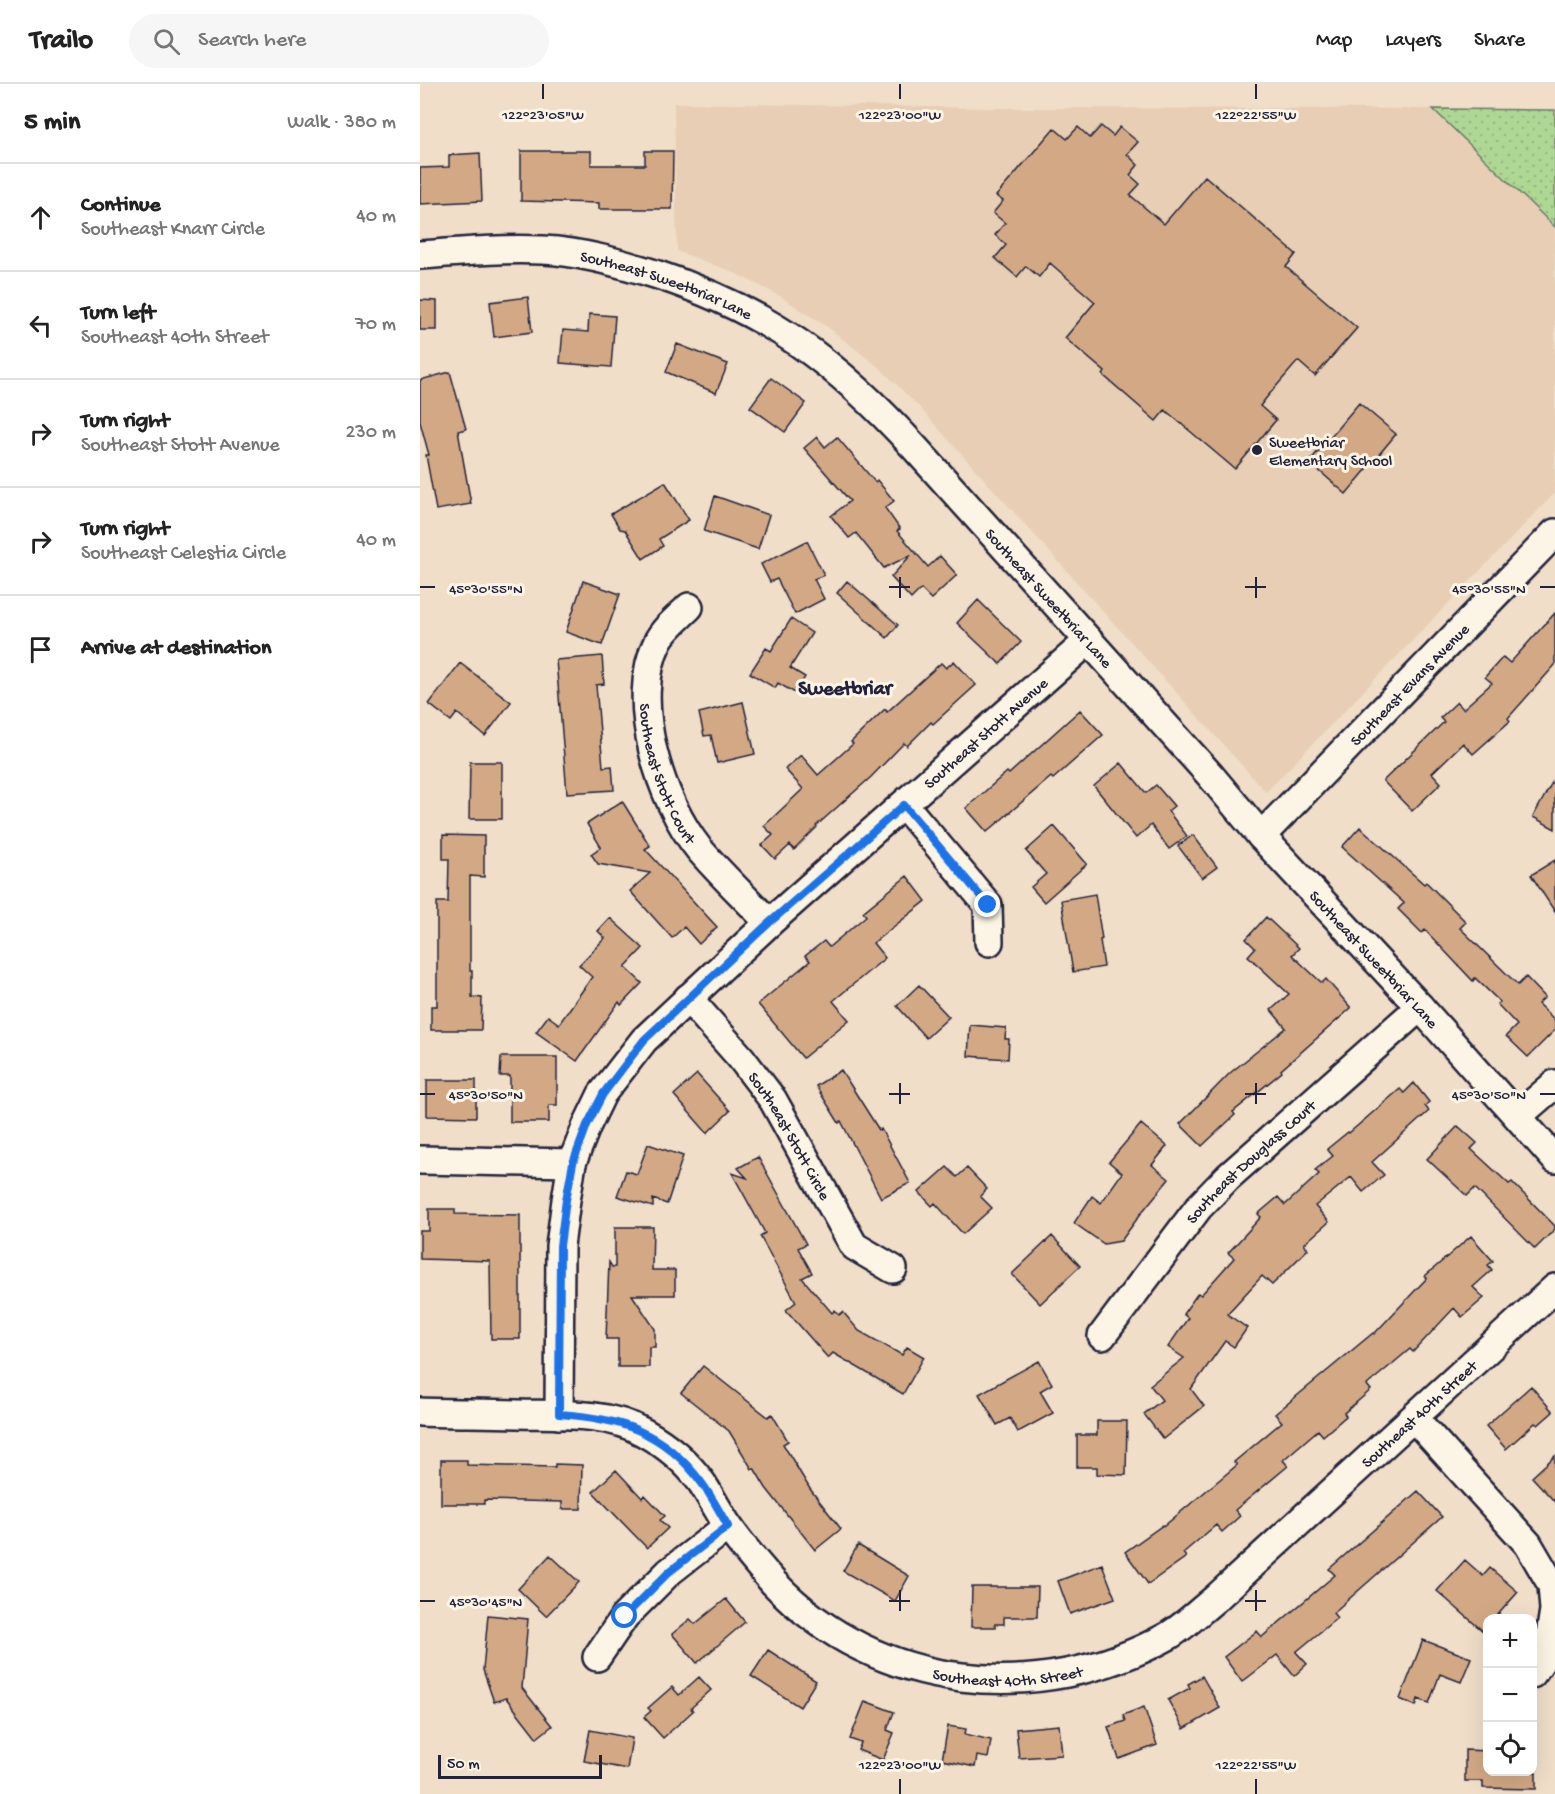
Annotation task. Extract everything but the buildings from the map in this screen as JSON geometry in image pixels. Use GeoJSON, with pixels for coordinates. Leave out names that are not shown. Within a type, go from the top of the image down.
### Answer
{"type":"FeatureCollection","features":[{"type":"Feature","properties":{"kind":"street","name":"Southeast Sweetbriar Lane"},"geometry":{"type":"LineString","coordinates":[[420,255],[498,249],[545,250],[627,264],[711,293],[748,311],[797,340],[837,370],[886,416],[1210,775],[1261,836],[1420,1007],[1555,1159]]}},
{"type":"Feature","properties":{"kind":"street","name":"Southeast Evans Avenue"},"geometry":{"type":"LineString","coordinates":[[1261,836],[1555,533]]}},
{"type":"Feature","properties":{"kind":"street","name":"Southeast Stott Court"},"geometry":{"type":"LineString","coordinates":[[689,607],[658,640],[650,667],[646,693],[648,720],[658,772],[667,797],[698,848],[769,923]]}},
{"type":"Feature","properties":{"kind":"street","name":"Southeast Stott Avenue"},"geometry":{"type":"LineString","coordinates":[[559,1414],[560,1246],[573,1163],[587,1125],[603,1094],[644,1040],[688,998],[769,923],[1088,641]]}},
{"type":"Feature","properties":{"kind":"street"},"geometry":{"type":"LineString","coordinates":[[904,805],[988,905],[989,942]]}},
{"type":"Feature","properties":{"kind":"street","name":"Southeast Stott Circle"},"geometry":{"type":"LineString","coordinates":[[688,998],[741,1058],[772,1100],[854,1246],[893,1269]]}},
{"type":"Feature","properties":{"kind":"street","name":"Southeast Douglass Court"},"geometry":{"type":"LineString","coordinates":[[1102,1336],[1199,1207],[1228,1177],[1420,1007]]}},
{"type":"Feature","properties":{"kind":"street"},"geometry":{"type":"LineString","coordinates":[[1518,1116],[1555,1084]]}},
{"type":"Feature","properties":{"kind":"street"},"geometry":{"type":"LineString","coordinates":[[420,1160],[573,1163]]}},
{"type":"Feature","properties":{"kind":"street","name":"Southeast 40th Street"},"geometry":{"type":"LineString","coordinates":[[420,1412],[559,1414],[595,1417],[618,1422],[641,1431],[663,1445],[701,1482],[728,1526],[755,1563],[804,1610],[831,1630],[868,1651],[904,1665],[951,1677],[1012,1680],[1062,1675],[1120,1659],[1170,1634],[1215,1599],[1555,1288]]}},
{"type":"Feature","properties":{"kind":"street"},"geometry":{"type":"LineString","coordinates":[[1414,1418],[1528,1544],[1552,1584],[1554,1610],[1550,1636],[1537,1668]]}},
{"type":"Feature","properties":{"kind":"street"},"geometry":{"type":"LineString","coordinates":[[597,1657],[625,1616],[669,1572],[728,1526]]}},
{"type":"Feature","properties":{"kind":"shaded area","name":"Sweetbriar Elementary School"},"geometry":{"type":"Polygon","coordinates":[[[674,103],[988,108],[1433,109],[1555,227],[1555,493],[1266,792],[920,408],[880,368],[829,328],[780,296],[731,271],[677,251],[674,103]]]}},
{"type":"Feature","properties":{"kind":"green space"},"geometry":{"type":"Polygon","coordinates":[[[1433,109],[1555,110],[1555,227],[1433,109]]]}},
{"type":"Feature","properties":{"kind":"place","name":"Sweetbriar Elementary School"},"geometry":{"type":"Point","coordinates":[1257,450]}},
{"type":"Feature","properties":{"kind":"district","name":"Sweetbriar"},"geometry":{"type":"Point","coordinates":[845,687]}},
{"type":"Feature","properties":{"kind":"route"},"geometry":{"type":"LineString","coordinates":[[625,1616],[669,1572],[728,1526],[701,1482],[663,1445],[641,1431],[618,1422],[595,1417],[559,1414],[560,1246],[573,1163],[587,1125],[603,1094],[644,1040],[769,923],[904,805],[988,905]]}}]}
